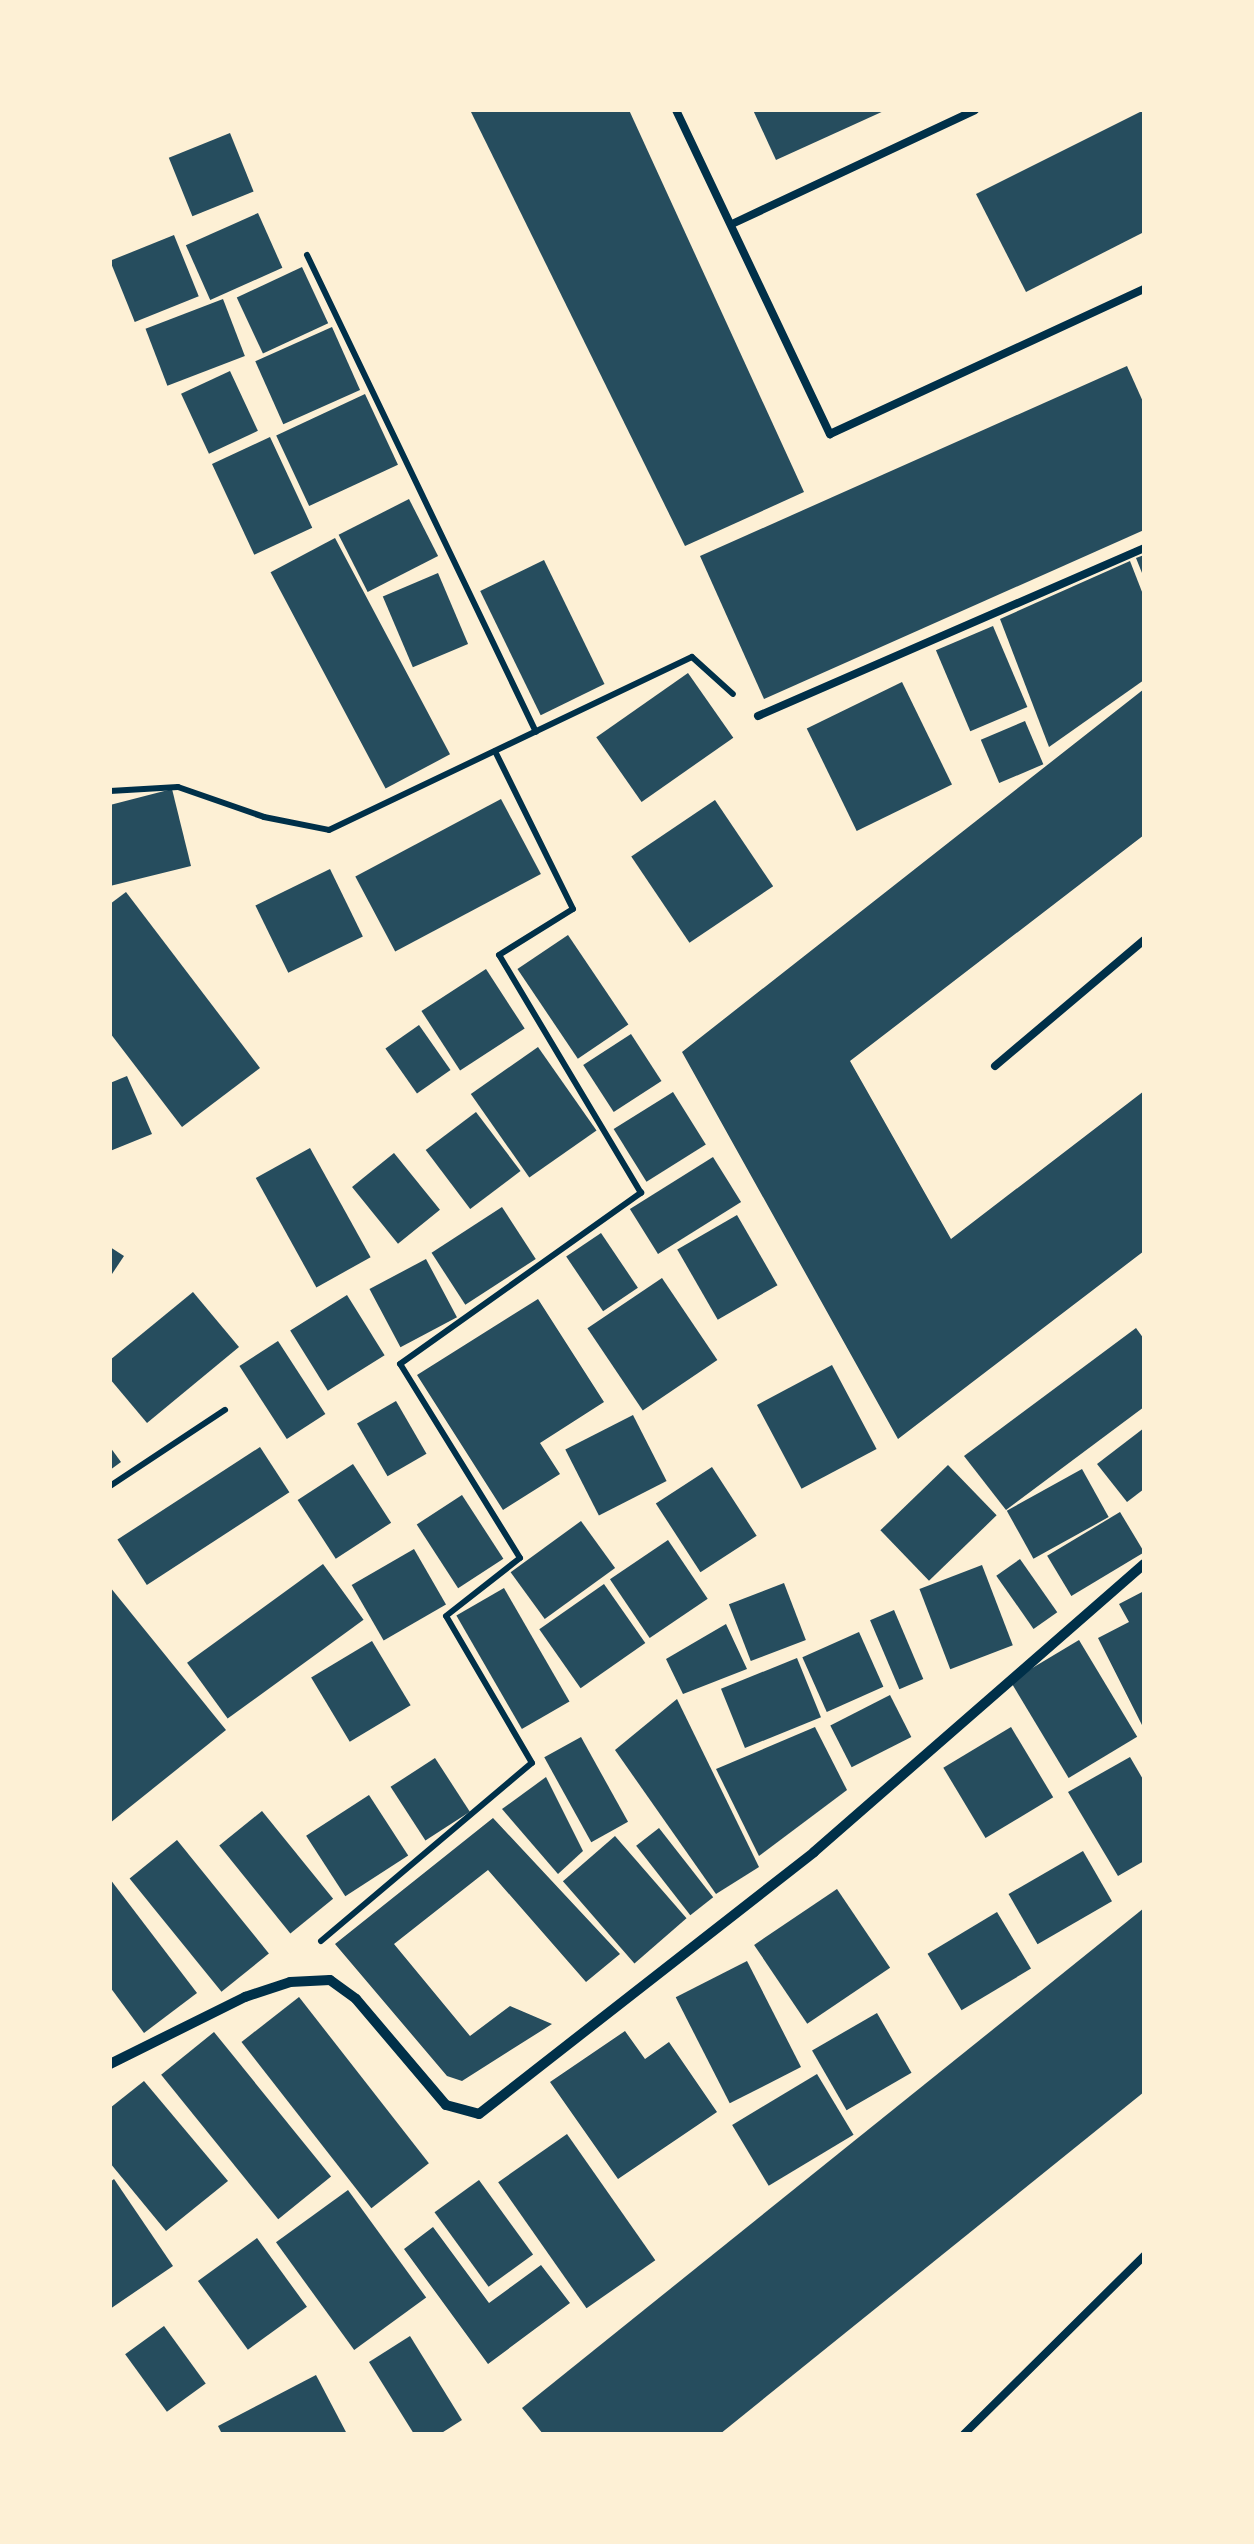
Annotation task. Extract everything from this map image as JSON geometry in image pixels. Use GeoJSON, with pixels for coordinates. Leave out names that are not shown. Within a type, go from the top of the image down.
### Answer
{"type":"FeatureCollection","features":[{"type":"Feature","properties":{"kind":"street"},"geometry":{"type":"LineString","coordinates":[[110,2064],[263,1990],[330,1980],[356,2000],[446,2105],[480,2114],[814,1852],[1144,1564]]}},
{"type":"Feature","properties":{"kind":"lane"},"geometry":{"type":"LineString","coordinates":[[676,110],[830,434],[1144,290]]}},
{"type":"Feature","properties":{"kind":"lane"},"geometry":{"type":"LineString","coordinates":[[732,224],[975,110]]}},
{"type":"Feature","properties":{"kind":"lane"},"geometry":{"type":"LineString","coordinates":[[758,716],[1144,548]]}},
{"type":"Feature","properties":{"kind":"lane"},"geometry":{"type":"LineString","coordinates":[[995,1066],[1144,940]]}},
{"type":"Feature","properties":{"kind":"lane"},"geometry":{"type":"LineString","coordinates":[[964,2434],[1144,2256]]}},
{"type":"Feature","properties":{"kind":"path"},"geometry":{"type":"LineString","coordinates":[[307,255],[536,732]]}},
{"type":"Feature","properties":{"kind":"path"},"geometry":{"type":"LineString","coordinates":[[110,791],[178,787],[264,817],[330,830],[692,656],[758,716]]}},
{"type":"Feature","properties":{"kind":"path"},"geometry":{"type":"LineString","coordinates":[[263,1990],[532,1763],[446,1616],[520,1558],[400,1364],[641,1194],[499,955],[572,909],[495,752]]}},
{"type":"Feature","properties":{"kind":"path"},"geometry":{"type":"LineString","coordinates":[[110,1486],[226,1410]]}},
{"type":"Feature","properties":{"kind":"building"},"geometry":{"type":"Polygon","coordinates":[[[470,110],[629,110],[804,492],[685,546],[470,110]]]}},
{"type":"Feature","properties":{"kind":"building"},"geometry":{"type":"Polygon","coordinates":[[[753,110],[886,110],[776,160],[753,110]]]}},
{"type":"Feature","properties":{"kind":"building"},"geometry":{"type":"Polygon","coordinates":[[[1144,110],[1144,232],[1026,292],[976,194],[1144,110]]]}},
{"type":"Feature","properties":{"kind":"building"},"geometry":{"type":"Polygon","coordinates":[[[230,133],[254,191],[192,216],[169,158],[230,133]]]}},
{"type":"Feature","properties":{"kind":"building"},"geometry":{"type":"Polygon","coordinates":[[[258,213],[282,268],[210,300],[186,245],[258,213]]]}},
{"type":"Feature","properties":{"kind":"building"},"geometry":{"type":"Polygon","coordinates":[[[174,235],[199,296],[135,322],[110,261],[174,235]]]}},
{"type":"Feature","properties":{"kind":"building"},"geometry":{"type":"Polygon","coordinates":[[[302,267],[328,323],[263,354],[237,297],[302,267]]]}},
{"type":"Feature","properties":{"kind":"building"},"geometry":{"type":"Polygon","coordinates":[[[223,299],[245,356],[167,386],[146,329],[223,299]]]}},
{"type":"Feature","properties":{"kind":"building"},"geometry":{"type":"Polygon","coordinates":[[[332,327],[360,390],[283,424],[255,361],[332,327]]]}},
{"type":"Feature","properties":{"kind":"building"},"geometry":{"type":"Polygon","coordinates":[[[1127,366],[1144,404],[1144,530],[764,699],[700,556],[1127,366]]]}},
{"type":"Feature","properties":{"kind":"building"},"geometry":{"type":"Polygon","coordinates":[[[230,371],[258,431],[209,454],[181,394],[230,371]]]}},
{"type":"Feature","properties":{"kind":"building"},"geometry":{"type":"Polygon","coordinates":[[[365,394],[398,465],[309,506],[276,435],[365,394]]]}},
{"type":"Feature","properties":{"kind":"building"},"geometry":{"type":"Polygon","coordinates":[[[270,437],[312,528],[254,555],[212,464],[270,437]]]}},
{"type":"Feature","properties":{"kind":"building"},"geometry":{"type":"Polygon","coordinates":[[[409,499],[438,556],[368,592],[339,535],[409,499]]]}},
{"type":"Feature","properties":{"kind":"building"},"geometry":{"type":"Polygon","coordinates":[[[335,538],[450,754],[386,789],[271,572],[335,538]]]}},
{"type":"Feature","properties":{"kind":"building"},"geometry":{"type":"Polygon","coordinates":[[[1144,555],[1144,578],[1136,558],[1144,555]]]}},
{"type":"Feature","properties":{"kind":"building"},"geometry":{"type":"Polygon","coordinates":[[[544,560],[604,684],[541,715],[480,591],[544,560]]]}},
{"type":"Feature","properties":{"kind":"building"},"geometry":{"type":"Polygon","coordinates":[[[1130,561],[1144,597],[1144,680],[1049,747],[1000,619],[1130,561]]]}},
{"type":"Feature","properties":{"kind":"building"},"geometry":{"type":"Polygon","coordinates":[[[438,573],[468,644],[413,667],[383,596],[438,573]]]}},
{"type":"Feature","properties":{"kind":"building"},"geometry":{"type":"Polygon","coordinates":[[[993,626],[1027,707],[970,731],[936,650],[993,626]]]}},
{"type":"Feature","properties":{"kind":"building"},"geometry":{"type":"Polygon","coordinates":[[[688,673],[733,738],[642,802],[596,737],[688,673]]]}},
{"type":"Feature","properties":{"kind":"building"},"geometry":{"type":"Polygon","coordinates":[[[902,682],[952,784],[857,831],[807,728],[902,682]]]}},
{"type":"Feature","properties":{"kind":"building"},"geometry":{"type":"Polygon","coordinates":[[[1144,689],[1144,835],[850,1061],[951,1239],[1144,1091],[1144,1251],[898,1439],[682,1052],[1144,689]]]}},
{"type":"Feature","properties":{"kind":"building"},"geometry":{"type":"Polygon","coordinates":[[[1025,721],[1043,764],[999,783],[981,740],[1025,721]]]}},
{"type":"Feature","properties":{"kind":"building"},"geometry":{"type":"Polygon","coordinates":[[[172,789],[191,866],[110,886],[110,805],[172,789]]]}},
{"type":"Feature","properties":{"kind":"building"},"geometry":{"type":"Polygon","coordinates":[[[501,799],[541,874],[395,952],[355,876],[501,799]]]}},
{"type":"Feature","properties":{"kind":"building"},"geometry":{"type":"Polygon","coordinates":[[[715,800],[773,886],[689,943],[631,856],[715,800]]]}},
{"type":"Feature","properties":{"kind":"building"},"geometry":{"type":"Polygon","coordinates":[[[330,869],[363,936],[288,973],[255,905],[330,869]]]}},
{"type":"Feature","properties":{"kind":"building"},"geometry":{"type":"Polygon","coordinates":[[[126,892],[260,1068],[182,1127],[110,1033],[110,904],[126,892]]]}},
{"type":"Feature","properties":{"kind":"building"},"geometry":{"type":"Polygon","coordinates":[[[568,935],[628,1025],[578,1059],[517,969],[568,935]]]}},
{"type":"Feature","properties":{"kind":"building"},"geometry":{"type":"Polygon","coordinates":[[[486,969],[525,1029],[460,1070],[421,1011],[486,969]]]}},
{"type":"Feature","properties":{"kind":"building"},"geometry":{"type":"Polygon","coordinates":[[[419,1025],[451,1070],[417,1094],[385,1049],[419,1025]]]}},
{"type":"Feature","properties":{"kind":"building"},"geometry":{"type":"Polygon","coordinates":[[[631,1034],[661,1081],[614,1112],[583,1065],[631,1034]]]}},
{"type":"Feature","properties":{"kind":"building"},"geometry":{"type":"Polygon","coordinates":[[[538,1047],[597,1131],[529,1178],[471,1094],[538,1047]]]}},
{"type":"Feature","properties":{"kind":"building"},"geometry":{"type":"Polygon","coordinates":[[[127,1076],[152,1134],[110,1151],[110,1083],[127,1076]]]}},
{"type":"Feature","properties":{"kind":"building"},"geometry":{"type":"Polygon","coordinates":[[[673,1092],[706,1145],[646,1182],[614,1129],[673,1092]]]}},
{"type":"Feature","properties":{"kind":"building"},"geometry":{"type":"Polygon","coordinates":[[[476,1112],[521,1171],[470,1209],[426,1150],[476,1112]]]}},
{"type":"Feature","properties":{"kind":"building"},"geometry":{"type":"Polygon","coordinates":[[[310,1148],[371,1257],[316,1287],[256,1178],[310,1148]]]}},
{"type":"Feature","properties":{"kind":"building"},"geometry":{"type":"Polygon","coordinates":[[[394,1153],[440,1210],[398,1244],[352,1187],[394,1153]]]}},
{"type":"Feature","properties":{"kind":"building"},"geometry":{"type":"Polygon","coordinates":[[[713,1157],[741,1202],[658,1254],[630,1209],[713,1157]]]}},
{"type":"Feature","properties":{"kind":"building"},"geometry":{"type":"Polygon","coordinates":[[[502,1207],[536,1259],[465,1305],[432,1253],[502,1207]]]}},
{"type":"Feature","properties":{"kind":"building"},"geometry":{"type":"Polygon","coordinates":[[[737,1215],[778,1285],[718,1320],[677,1250],[737,1215]]]}},
{"type":"Feature","properties":{"kind":"building"},"geometry":{"type":"Polygon","coordinates":[[[601,1233],[638,1288],[603,1311],[566,1256],[601,1233]]]}},
{"type":"Feature","properties":{"kind":"building"},"geometry":{"type":"Polygon","coordinates":[[[110,1247],[124,1256],[110,1277],[110,1247]]]}},
{"type":"Feature","properties":{"kind":"building"},"geometry":{"type":"Polygon","coordinates":[[[426,1259],[457,1317],[400,1347],[369,1289],[426,1259]]]}},
{"type":"Feature","properties":{"kind":"building"},"geometry":{"type":"Polygon","coordinates":[[[662,1278],[717,1360],[643,1410],[587,1328],[662,1278]]]}},
{"type":"Feature","properties":{"kind":"building"},"geometry":{"type":"Polygon","coordinates":[[[193,1292],[239,1347],[147,1423],[110,1379],[110,1360],[193,1292]]]}},
{"type":"Feature","properties":{"kind":"building"},"geometry":{"type":"Polygon","coordinates":[[[347,1295],[385,1355],[328,1391],[290,1331],[347,1295]]]}},
{"type":"Feature","properties":{"kind":"building"},"geometry":{"type":"Polygon","coordinates":[[[538,1299],[604,1402],[540,1443],[560,1474],[503,1510],[417,1375],[538,1299]]]}},
{"type":"Feature","properties":{"kind":"building"},"geometry":{"type":"Polygon","coordinates":[[[1136,1328],[1144,1339],[1144,1407],[1006,1510],[964,1456],[1136,1328]]]}},
{"type":"Feature","properties":{"kind":"building"},"geometry":{"type":"Polygon","coordinates":[[[278,1341],[325,1414],[287,1439],[239,1366],[278,1341]]]}},
{"type":"Feature","properties":{"kind":"building"},"geometry":{"type":"Polygon","coordinates":[[[832,1365],[877,1449],[802,1489],[757,1405],[832,1365]]]}},
{"type":"Feature","properties":{"kind":"building"},"geometry":{"type":"Polygon","coordinates":[[[396,1401],[426,1454],[388,1476],[357,1424],[396,1401]]]}},
{"type":"Feature","properties":{"kind":"building"},"geometry":{"type":"Polygon","coordinates":[[[633,1415],[667,1481],[599,1515],[565,1450],[633,1415]]]}},
{"type":"Feature","properties":{"kind":"building"},"geometry":{"type":"Polygon","coordinates":[[[1144,1428],[1144,1489],[1127,1502],[1097,1464],[1144,1428]]]}},
{"type":"Feature","properties":{"kind":"building"},"geometry":{"type":"Polygon","coordinates":[[[110,1447],[121,1462],[110,1470],[110,1447]]]}},
{"type":"Feature","properties":{"kind":"building"},"geometry":{"type":"Polygon","coordinates":[[[260,1447],[289,1492],[147,1585],[117,1540],[260,1447]]]}},
{"type":"Feature","properties":{"kind":"building"},"geometry":{"type":"Polygon","coordinates":[[[353,1464],[391,1523],[336,1559],[298,1500],[353,1464]]]}},
{"type":"Feature","properties":{"kind":"building"},"geometry":{"type":"Polygon","coordinates":[[[948,1465],[997,1515],[929,1581],[880,1530],[948,1465]]]}},
{"type":"Feature","properties":{"kind":"building"},"geometry":{"type":"Polygon","coordinates":[[[712,1467],[757,1536],[700,1572],[656,1503],[712,1467]]]}},
{"type":"Feature","properties":{"kind":"building"},"geometry":{"type":"Polygon","coordinates":[[[1082,1469],[1109,1517],[1033,1559],[1007,1511],[1082,1469]]]}},
{"type":"Feature","properties":{"kind":"building"},"geometry":{"type":"Polygon","coordinates":[[[462,1495],[503,1559],[458,1588],[417,1524],[462,1495]]]}},
{"type":"Feature","properties":{"kind":"building"},"geometry":{"type":"Polygon","coordinates":[[[1120,1512],[1144,1552],[1071,1596],[1047,1556],[1120,1512]]]}},
{"type":"Feature","properties":{"kind":"building"},"geometry":{"type":"Polygon","coordinates":[[[581,1521],[615,1568],[545,1619],[511,1572],[581,1521]]]}},
{"type":"Feature","properties":{"kind":"building"},"geometry":{"type":"Polygon","coordinates":[[[668,1540],[708,1599],[650,1638],[610,1579],[668,1540]]]}},
{"type":"Feature","properties":{"kind":"building"},"geometry":{"type":"Polygon","coordinates":[[[414,1549],[446,1604],[384,1640],[352,1585],[414,1549]]]}},
{"type":"Feature","properties":{"kind":"building"},"geometry":{"type":"Polygon","coordinates":[[[1020,1559],[1057,1612],[1034,1629],[996,1576],[1020,1559]]]}},
{"type":"Feature","properties":{"kind":"building"},"geometry":{"type":"Polygon","coordinates":[[[323,1564],[364,1620],[228,1719],[187,1663],[323,1564]]]}},
{"type":"Feature","properties":{"kind":"building"},"geometry":{"type":"Polygon","coordinates":[[[982,1565],[1013,1645],[950,1669],[919,1589],[982,1565]]]}},
{"type":"Feature","properties":{"kind":"building"},"geometry":{"type":"Polygon","coordinates":[[[784,1583],[806,1640],[751,1661],[729,1604],[784,1583]]]}},
{"type":"Feature","properties":{"kind":"building"},"geometry":{"type":"Polygon","coordinates":[[[604,1584],[645,1643],[581,1688],[539,1629],[604,1584]]]}},
{"type":"Feature","properties":{"kind":"building"},"geometry":{"type":"Polygon","coordinates":[[[110,1587],[226,1730],[110,1823],[110,1587]]]}},
{"type":"Feature","properties":{"kind":"building"},"geometry":{"type":"Polygon","coordinates":[[[504,1588],[570,1701],[522,1729],[456,1616],[504,1588]]]}},
{"type":"Feature","properties":{"kind":"building"},"geometry":{"type":"Polygon","coordinates":[[[1144,1591],[1144,1729],[1098,1638],[1129,1622],[1119,1604],[1144,1591]]]}},
{"type":"Feature","properties":{"kind":"building"},"geometry":{"type":"Polygon","coordinates":[[[894,1610],[923,1679],[899,1689],[870,1620],[894,1610]]]}},
{"type":"Feature","properties":{"kind":"building"},"geometry":{"type":"Polygon","coordinates":[[[726,1624],[747,1669],[683,1694],[666,1659],[726,1624]]]}},
{"type":"Feature","properties":{"kind":"building"},"geometry":{"type":"Polygon","coordinates":[[[859,1632],[883,1687],[827,1712],[802,1657],[859,1632]]]}},
{"type":"Feature","properties":{"kind":"building"},"geometry":{"type":"Polygon","coordinates":[[[1079,1640],[1137,1737],[1069,1778],[1010,1681],[1079,1640]]]}},
{"type":"Feature","properties":{"kind":"building"},"geometry":{"type":"Polygon","coordinates":[[[372,1641],[411,1705],[350,1742],[311,1678],[372,1641]]]}},
{"type":"Feature","properties":{"kind":"building"},"geometry":{"type":"Polygon","coordinates":[[[797,1658],[821,1717],[745,1748],[721,1689],[797,1658]]]}},
{"type":"Feature","properties":{"kind":"building"},"geometry":{"type":"Polygon","coordinates":[[[890,1695],[911,1737],[852,1767],[830,1725],[890,1695]]]}},
{"type":"Feature","properties":{"kind":"building"},"geometry":{"type":"Polygon","coordinates":[[[677,1699],[759,1867],[716,1894],[615,1750],[677,1699]]]}},
{"type":"Feature","properties":{"kind":"building"},"geometry":{"type":"Polygon","coordinates":[[[815,1727],[847,1790],[759,1856],[716,1769],[815,1727]]]}},
{"type":"Feature","properties":{"kind":"building"},"geometry":{"type":"Polygon","coordinates":[[[1011,1727],[1053,1797],[986,1838],[943,1768],[1011,1727]]]}},
{"type":"Feature","properties":{"kind":"building"},"geometry":{"type":"Polygon","coordinates":[[[581,1737],[628,1822],[591,1842],[544,1757],[581,1737]]]}},
{"type":"Feature","properties":{"kind":"building"},"geometry":{"type":"Polygon","coordinates":[[[1130,1757],[1144,1781],[1144,1861],[1118,1876],[1068,1792],[1130,1757]]]}},
{"type":"Feature","properties":{"kind":"building"},"geometry":{"type":"Polygon","coordinates":[[[435,1758],[470,1812],[425,1841],[391,1787],[435,1758]]]}},
{"type":"Feature","properties":{"kind":"building"},"geometry":{"type":"Polygon","coordinates":[[[546,1777],[583,1851],[558,1874],[502,1809],[546,1777]]]}},
{"type":"Feature","properties":{"kind":"building"},"geometry":{"type":"Polygon","coordinates":[[[369,1795],[408,1855],[345,1896],[306,1836],[369,1795]]]}},
{"type":"Feature","properties":{"kind":"building"},"geometry":{"type":"Polygon","coordinates":[[[262,1811],[333,1899],[290,1933],[219,1846],[262,1811]]]}},
{"type":"Feature","properties":{"kind":"building"},"geometry":{"type":"Polygon","coordinates":[[[493,1818],[620,1954],[586,1982],[488,1870],[394,1944],[470,2036],[510,2006],[552,2024],[462,2081],[447,2076],[335,1944],[493,1818]]]}},
{"type":"Feature","properties":{"kind":"building"},"geometry":{"type":"Polygon","coordinates":[[[659,1828],[713,1897],[690,1915],[636,1846],[659,1828]]]}},
{"type":"Feature","properties":{"kind":"building"},"geometry":{"type":"Polygon","coordinates":[[[615,1836],[687,1918],[634,1964],[563,1881],[615,1836]]]}},
{"type":"Feature","properties":{"kind":"building"},"geometry":{"type":"Polygon","coordinates":[[[177,1840],[269,1953],[221,1992],[130,1878],[177,1840]]]}},
{"type":"Feature","properties":{"kind":"building"},"geometry":{"type":"Polygon","coordinates":[[[1083,1851],[1112,1901],[1038,1944],[1009,1894],[1083,1851]]]}},
{"type":"Feature","properties":{"kind":"building"},"geometry":{"type":"Polygon","coordinates":[[[110,1879],[197,1993],[144,2033],[110,1987],[110,1879]]]}},
{"type":"Feature","properties":{"kind":"building"},"geometry":{"type":"Polygon","coordinates":[[[837,1889],[890,1968],[807,2024],[754,1945],[837,1889]]]}},
{"type":"Feature","properties":{"kind":"building"},"geometry":{"type":"Polygon","coordinates":[[[1144,1908],[1144,2092],[720,2434],[543,2434],[522,2408],[1144,1908]]]}},
{"type":"Feature","properties":{"kind":"building"},"geometry":{"type":"Polygon","coordinates":[[[997,1912],[1031,1969],[962,2010],[928,1954],[997,1912]]]}},
{"type":"Feature","properties":{"kind":"building"},"geometry":{"type":"Polygon","coordinates":[[[747,1961],[801,2067],[730,2103],[676,1997],[747,1961]]]}},
{"type":"Feature","properties":{"kind":"building"},"geometry":{"type":"Polygon","coordinates":[[[299,1997],[429,2163],[371,2208],[241,2042],[299,1997]]]}},
{"type":"Feature","properties":{"kind":"building"},"geometry":{"type":"Polygon","coordinates":[[[877,2013],[912,2073],[847,2110],[812,2050],[877,2013]]]}},
{"type":"Feature","properties":{"kind":"building"},"geometry":{"type":"Polygon","coordinates":[[[625,2031],[645,2059],[669,2042],[717,2112],[618,2179],[550,2082],[625,2031]]]}},
{"type":"Feature","properties":{"kind":"building"},"geometry":{"type":"Polygon","coordinates":[[[214,2032],[331,2177],[278,2219],[161,2075],[214,2032]]]}},
{"type":"Feature","properties":{"kind":"building"},"geometry":{"type":"Polygon","coordinates":[[[817,2074],[854,2135],[769,2186],[732,2125],[817,2074]]]}},
{"type":"Feature","properties":{"kind":"building"},"geometry":{"type":"Polygon","coordinates":[[[144,2081],[228,2181],[166,2231],[110,2163],[110,2108],[144,2081]]]}},
{"type":"Feature","properties":{"kind":"building"},"geometry":{"type":"Polygon","coordinates":[[[567,2134],[655,2260],[587,2308],[498,2182],[567,2134]]]}},
{"type":"Feature","properties":{"kind":"building"},"geometry":{"type":"Polygon","coordinates":[[[114,2179],[173,2266],[110,2309],[110,2182],[114,2179]]]}},
{"type":"Feature","properties":{"kind":"building"},"geometry":{"type":"Polygon","coordinates":[[[479,2180],[533,2254],[489,2287],[435,2212],[479,2180]]]}},
{"type":"Feature","properties":{"kind":"building"},"geometry":{"type":"Polygon","coordinates":[[[348,2190],[426,2298],[354,2350],[276,2242],[348,2190]]]}},
{"type":"Feature","properties":{"kind":"building"},"geometry":{"type":"Polygon","coordinates":[[[433,2227],[489,2303],[541,2265],[570,2303],[488,2364],[404,2249],[433,2227]]]}},
{"type":"Feature","properties":{"kind":"building"},"geometry":{"type":"Polygon","coordinates":[[[257,2238],[307,2307],[248,2350],[198,2281],[257,2238]]]}},
{"type":"Feature","properties":{"kind":"building"},"geometry":{"type":"Polygon","coordinates":[[[164,2326],[206,2383],[167,2412],[125,2354],[164,2326]]]}},
{"type":"Feature","properties":{"kind":"building"},"geometry":{"type":"Polygon","coordinates":[[[410,2336],[462,2420],[440,2434],[414,2434],[369,2362],[410,2336]]]}},
{"type":"Feature","properties":{"kind":"building"},"geometry":{"type":"Polygon","coordinates":[[[316,2375],[347,2434],[222,2434],[218,2426],[316,2375]]]}}]}
